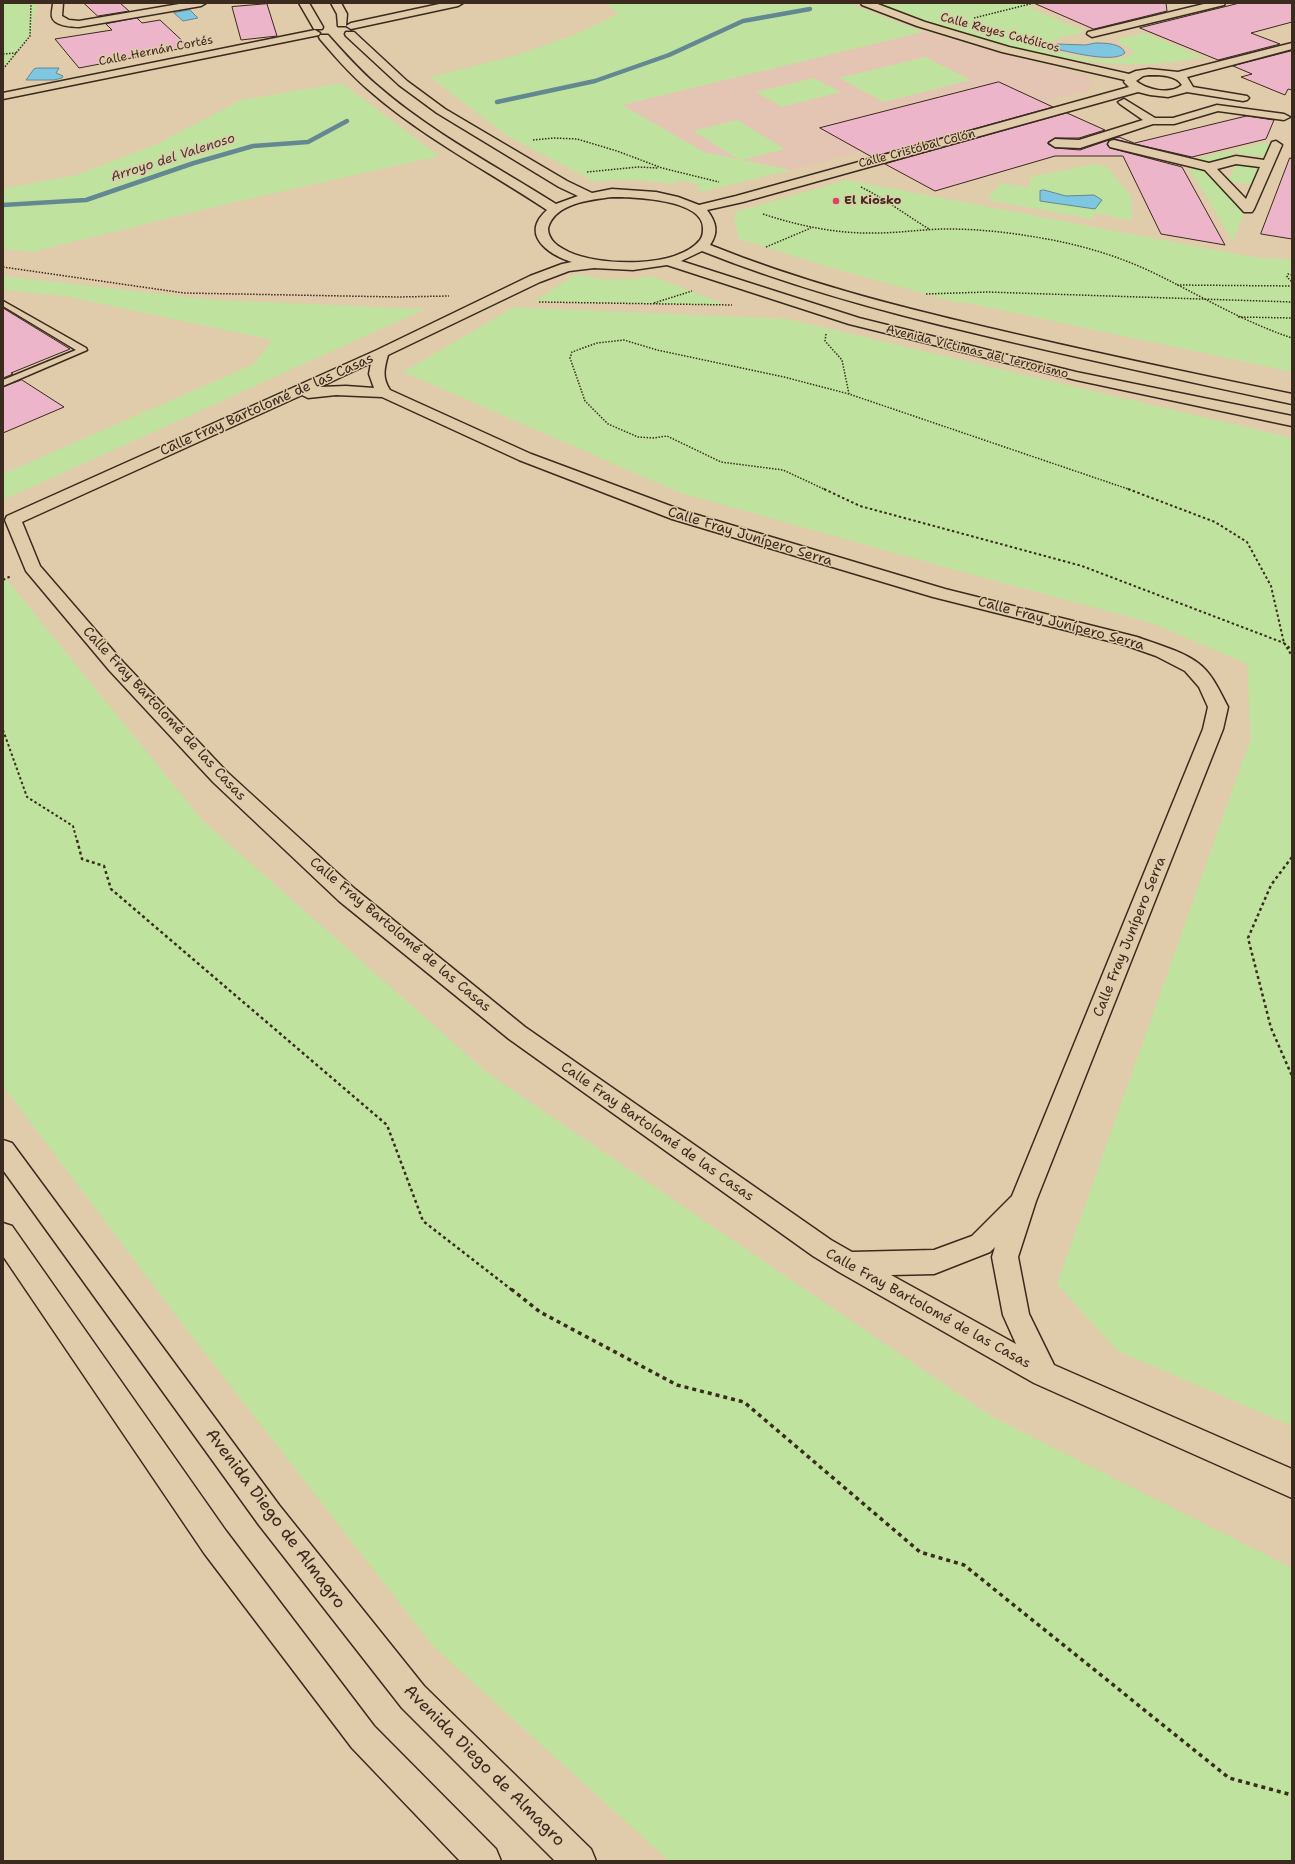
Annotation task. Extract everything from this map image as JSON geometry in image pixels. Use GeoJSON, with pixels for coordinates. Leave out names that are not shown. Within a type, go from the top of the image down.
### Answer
{"type":"FeatureCollection","features":[{"type":"Feature","properties":{"kind":"street"},"geometry":{"type":"LineString","coordinates":[[58,3],[57,17],[61,21],[76,25],[201,3]]}},
{"type":"Feature","properties":{"kind":"street"},"geometry":{"type":"LineString","coordinates":[[304,3],[319,32],[368,85],[406,115],[555,209]]}},
{"type":"Feature","properties":{"kind":"street"},"geometry":{"type":"LineString","coordinates":[[319,32],[333,37],[341,26],[342,14],[336,3]]}},
{"type":"Feature","properties":{"kind":"street"},"geometry":{"type":"LineString","coordinates":[[319,32],[341,26],[458,3]]}},
{"type":"Feature","properties":{"kind":"street","name":"Calle Reyes Católicos"},"geometry":{"type":"LineString","coordinates":[[866,3],[933,28],[1006,50],[1131,78]]}},
{"type":"Feature","properties":{"kind":"street"},"geometry":{"type":"LineString","coordinates":[[1092,34],[1220,3]]}},
{"type":"Feature","properties":{"kind":"street"},"geometry":{"type":"LineString","coordinates":[[341,26],[403,83],[440,111],[562,184],[589,196]]}},
{"type":"Feature","properties":{"kind":"street","name":"Calle Hernán Cortés"},"geometry":{"type":"LineString","coordinates":[[3,96],[319,32]]}},
{"type":"Feature","properties":{"kind":"street"},"geometry":{"type":"LineString","coordinates":[[1176,76],[1292,46]]}},
{"type":"Feature","properties":{"kind":"street"},"geometry":{"type":"LineString","coordinates":[[1186,89],[1188,86],[1187,82],[1176,76],[1149,72],[1140,73],[1131,78],[1130,82],[1139,88],[1164,93],[1173,93],[1186,89],[1252,99]]}},
{"type":"Feature","properties":{"kind":"street","name":"Calle Cristóbal Colón"},"geometry":{"type":"LineString","coordinates":[[696,208],[741,202],[1139,88]]}},
{"type":"Feature","properties":{"kind":"street"},"geometry":{"type":"LineString","coordinates":[[1124,102],[1145,123],[1161,133],[1207,123]]}},
{"type":"Feature","properties":{"kind":"street"},"geometry":{"type":"LineString","coordinates":[[1080,144],[1145,123],[1174,121],[1218,108],[1284,117]]}},
{"type":"Feature","properties":{"kind":"street"},"geometry":{"type":"LineString","coordinates":[[1222,120],[1253,113]]}},
{"type":"Feature","properties":{"kind":"street"},"geometry":{"type":"LineString","coordinates":[[1126,119],[1145,123]]}},
{"type":"Feature","properties":{"kind":"street"},"geometry":{"type":"LineString","coordinates":[[1055,143],[1114,144],[1140,138]]}},
{"type":"Feature","properties":{"kind":"street"},"geometry":{"type":"LineString","coordinates":[[1114,144],[1209,167],[1236,160],[1269,160]]}},
{"type":"Feature","properties":{"kind":"street"},"geometry":{"type":"LineString","coordinates":[[1209,167],[1248,209],[1276,145]]}},
{"type":"Feature","properties":{"kind":"street"},"geometry":{"type":"LineString","coordinates":[[1230,150],[1240,155],[1269,160]]}},
{"type":"Feature","properties":{"kind":"street"},"geometry":{"type":"LineString","coordinates":[[612,193],[636,193],[660,196],[680,201],[696,208],[706,217],[710,227],[709,236],[701,246],[687,255],[667,262],[618,266],[594,264],[573,258],[556,250],[545,240],[541,230],[545,219],[555,209],[589,196],[612,193]]}},
{"type":"Feature","properties":{"kind":"street","name":"Avenida Víctimas del Terrorismo"},"geometry":{"type":"LineString","coordinates":[[701,246],[741,263],[877,306],[1091,357],[1292,399]]}},
{"type":"Feature","properties":{"kind":"street","name":"Calle Fray Bartolomé de las Casas"},"geometry":{"type":"LineString","coordinates":[[535,279],[554,263],[556,250]]}},
{"type":"Feature","properties":{"kind":"street","name":"Avenida Víctimas del Terrorismo"},"geometry":{"type":"LineString","coordinates":[[667,262],[719,277],[804,306],[861,323],[1076,376],[1292,421]]}},
{"type":"Feature","properties":{"kind":"street","name":"Calle Fray Bartolomé de las Casas"},"geometry":{"type":"LineString","coordinates":[[594,264],[567,267],[535,279],[382,353],[8,522],[32,567],[116,666],[220,777],[347,895],[517,1032],[822,1248],[848,1264],[1044,1374],[1292,1484]]}},
{"type":"Feature","properties":{"kind":"street"},"geometry":{"type":"LineString","coordinates":[[382,353],[376,368],[377,382],[385,393]]}},
{"type":"Feature","properties":{"kind":"street","name":"Calle Fray Junípero Serra"},"geometry":{"type":"LineString","coordinates":[[283,398],[320,390],[355,390],[385,393],[525,457],[678,515],[804,554],[939,593],[1131,641],[1162,652],[1192,667],[1208,685],[1218,707],[1213,729],[1024,1201],[1005,1257],[1016,1315],[1044,1374]]}},
{"type":"Feature","properties":{"kind":"street","name":"Avenida Diego de Almagro"},"geometry":{"type":"LineString","coordinates":[[3,1150],[269,1515],[413,1697],[579,1861]]}},
{"type":"Feature","properties":{"kind":"street","name":"Calle Fray Junípero Serra"},"geometry":{"type":"LineString","coordinates":[[848,1264],[934,1262],[981,1244],[1024,1201]]}},
{"type":"Feature","properties":{"kind":"street"},"geometry":{"type":"LineString","coordinates":[[3,1234],[215,1542],[362,1737],[484,1861]]}},
{"type":"Feature","properties":{"kind":"lane"},"geometry":{"type":"LineString","coordinates":[[3,303],[83,350],[3,383]]}},
{"type":"Feature","properties":{"kind":"path"},"geometry":{"type":"LineString","coordinates":[[3,69],[30,36],[31,3]]}},
{"type":"Feature","properties":{"kind":"path"},"geometry":{"type":"LineString","coordinates":[[933,28],[1034,3]]}},
{"type":"Feature","properties":{"kind":"path"},"geometry":{"type":"LineString","coordinates":[[3,54],[16,53]]}},
{"type":"Feature","properties":{"kind":"path"},"geometry":{"type":"LineString","coordinates":[[533,140],[554,138],[577,139],[617,151],[662,168],[722,183]]}},
{"type":"Feature","properties":{"kind":"path"},"geometry":{"type":"LineString","coordinates":[[584,174],[612,169],[638,167],[662,168]]}},
{"type":"Feature","properties":{"kind":"path"},"geometry":{"type":"LineString","coordinates":[[856,186],[864,188],[881,197],[893,207],[930,229]]}},
{"type":"Feature","properties":{"kind":"path"},"geometry":{"type":"LineString","coordinates":[[741,202],[759,213],[779,220],[811,227],[867,233],[930,229],[985,230],[1030,235],[1064,242],[1108,254],[1127,261],[1237,317],[1292,338]]}},
{"type":"Feature","properties":{"kind":"path"},"geometry":{"type":"LineString","coordinates":[[766,247],[811,227]]}},
{"type":"Feature","properties":{"kind":"path"},"geometry":{"type":"LineString","coordinates":[[3,267],[184,293],[398,297],[450,296]]}},
{"type":"Feature","properties":{"kind":"path"},"geometry":{"type":"LineString","coordinates":[[1292,274],[1288,274],[1287,277],[1292,282]]}},
{"type":"Feature","properties":{"kind":"path"},"geometry":{"type":"LineString","coordinates":[[535,279],[548,284],[533,302],[734,305]]}},
{"type":"Feature","properties":{"kind":"path"},"geometry":{"type":"LineString","coordinates":[[1176,285],[1292,286]]}},
{"type":"Feature","properties":{"kind":"path"},"geometry":{"type":"LineString","coordinates":[[650,304],[692,291]]}},
{"type":"Feature","properties":{"kind":"path"},"geometry":{"type":"LineString","coordinates":[[919,294],[987,292],[1292,302]]}},
{"type":"Feature","properties":{"kind":"path"},"geometry":{"type":"LineString","coordinates":[[1237,317],[1292,318]]}},
{"type":"Feature","properties":{"kind":"path"},"geometry":{"type":"LineString","coordinates":[[826,329],[825,341],[842,360],[849,394]]}},
{"type":"Feature","properties":{"kind":"path"},"geometry":{"type":"LineString","coordinates":[[1292,650],[1284,643],[1082,566],[860,506],[783,470],[721,462],[667,436],[653,438],[638,437],[608,424],[585,401],[570,358],[572,352],[596,343],[624,340],[657,350],[696,357],[784,377],[849,394],[1151,497],[1215,522],[1248,542],[1271,586],[1284,643],[1292,656]]}},
{"type":"Feature","properties":{"kind":"path"},"geometry":{"type":"LineString","coordinates":[[3,730],[27,797],[73,826],[82,859],[104,866],[111,889],[387,1126],[423,1221],[540,1312],[677,1385],[744,1402],[920,1552],[964,1565],[1229,1778],[1292,1795]]}},
{"type":"Feature","properties":{"kind":"path"},"geometry":{"type":"LineString","coordinates":[[1292,857],[1271,885],[1248,938],[1271,1028],[1292,1076]]}},
{"type":"Feature","properties":{"kind":"shaded area"},"geometry":{"type":"Polygon","coordinates":[[[923,32],[1087,76],[1093,82],[1089,89],[791,170],[704,152],[621,105],[923,32]]]}},
{"type":"Feature","properties":{"kind":"green space"},"geometry":{"type":"Polygon","coordinates":[[[3,3],[37,3],[30,36],[3,69],[3,3]]]}},
{"type":"Feature","properties":{"kind":"green space"},"geometry":{"type":"Polygon","coordinates":[[[606,3],[848,3],[923,32],[622,105],[704,152],[740,160],[693,131],[737,120],[785,149],[742,160],[791,170],[705,191],[695,190],[701,185],[680,180],[674,184],[637,180],[594,181],[506,135],[430,77],[517,55],[576,34],[618,14],[606,3]]]}},
{"type":"Feature","properties":{"kind":"green space"},"geometry":{"type":"Polygon","coordinates":[[[872,3],[1042,3],[1028,7],[1086,32],[1060,37],[1047,43],[1047,48],[1052,51],[1095,59],[1118,59],[1133,52],[1130,48],[1119,43],[1119,39],[1145,33],[1203,57],[1173,62],[1144,64],[1087,62],[1002,44],[909,17],[872,3]]]}},
{"type":"Feature","properties":{"kind":"green space"},"geometry":{"type":"Polygon","coordinates":[[[925,57],[971,80],[884,102],[839,78],[925,57]]]}},
{"type":"Feature","properties":{"kind":"green space"},"geometry":{"type":"Polygon","coordinates":[[[814,78],[841,92],[782,107],[756,92],[814,78]]]}},
{"type":"Feature","properties":{"kind":"green space"},"geometry":{"type":"Polygon","coordinates":[[[342,83],[439,156],[226,204],[32,252],[3,249],[3,189],[76,175],[157,144],[241,100],[342,83]]]}},
{"type":"Feature","properties":{"kind":"green space"},"geometry":{"type":"Polygon","coordinates":[[[1266,143],[1273,144],[1268,156],[1240,154],[1233,150],[1266,143]]]}},
{"type":"Feature","properties":{"kind":"green space"},"geometry":{"type":"Polygon","coordinates":[[[1229,151],[1239,156],[1268,158],[1266,161],[1211,165],[1191,160],[1229,151]]]}},
{"type":"Feature","properties":{"kind":"green space"},"geometry":{"type":"Polygon","coordinates":[[[1238,161],[1264,166],[1256,185],[1228,181],[1238,161]]]}},
{"type":"Feature","properties":{"kind":"green space"},"geometry":{"type":"Polygon","coordinates":[[[1186,163],[1202,167],[1244,213],[1233,241],[1186,163]]]}},
{"type":"Feature","properties":{"kind":"green space"},"geometry":{"type":"Polygon","coordinates":[[[1095,164],[1107,167],[1131,196],[1132,219],[1117,219],[1116,217],[1096,213],[1092,219],[993,201],[988,198],[1001,183],[1029,188],[1030,179],[1034,176],[1095,164]]]}},
{"type":"Feature","properties":{"kind":"green space"},"geometry":{"type":"Polygon","coordinates":[[[847,180],[1258,258],[1292,259],[1292,372],[963,302],[959,303],[839,270],[739,239],[734,218],[738,211],[847,180]]]}},
{"type":"Feature","properties":{"kind":"green space"},"geometry":{"type":"Polygon","coordinates":[[[576,274],[604,279],[635,279],[651,276],[727,305],[533,302],[576,274]]]}},
{"type":"Feature","properties":{"kind":"green space"},"geometry":{"type":"Polygon","coordinates":[[[3,276],[215,300],[425,309],[3,500],[3,474],[254,364],[272,340],[65,296],[3,290],[3,276]]]}},
{"type":"Feature","properties":{"kind":"green space"},"geometry":{"type":"Polygon","coordinates":[[[514,307],[788,319],[1292,438],[1292,1426],[1118,1351],[1057,1284],[1251,738],[1247,664],[1152,623],[962,572],[681,493],[403,372],[514,307]]]}},
{"type":"Feature","properties":{"kind":"green space"},"geometry":{"type":"Polygon","coordinates":[[[3,575],[203,821],[489,1074],[991,1416],[1292,1568],[1292,1861],[669,1861],[433,1646],[184,1326],[3,1086],[3,575]]]}},
{"type":"Feature","properties":{"kind":"water"},"geometry":{"type":"Polygon","coordinates":[[[190,10],[198,18],[183,21],[174,13],[190,10]]]}},
{"type":"Feature","properties":{"kind":"water"},"geometry":{"type":"Polygon","coordinates":[[[1096,43],[1117,45],[1125,53],[1120,56],[1104,57],[1075,53],[1053,47],[1057,44],[1085,45],[1096,43]]]}},
{"type":"Feature","properties":{"kind":"water"},"geometry":{"type":"Polygon","coordinates":[[[59,68],[56,73],[63,76],[62,78],[54,80],[26,80],[34,69],[59,68]]]}},
{"type":"Feature","properties":{"kind":"water"},"geometry":{"type":"Polygon","coordinates":[[[1044,190],[1066,196],[1094,195],[1102,200],[1095,209],[1040,201],[1040,191],[1044,190]]]}},
{"type":"Feature","properties":{"kind":"building"},"geometry":{"type":"Polygon","coordinates":[[[84,3],[120,3],[129,11],[98,16],[84,3]]]}},
{"type":"Feature","properties":{"kind":"building"},"geometry":{"type":"Polygon","coordinates":[[[1034,3],[1166,3],[1167,11],[1094,29],[1034,3]]]}},
{"type":"Feature","properties":{"kind":"building"},"geometry":{"type":"Polygon","coordinates":[[[1240,3],[1292,3],[1292,22],[1251,33],[1280,44],[1218,60],[1140,28],[1240,3]]]}},
{"type":"Feature","properties":{"kind":"building"},"geometry":{"type":"Polygon","coordinates":[[[267,4],[277,36],[241,40],[232,7],[267,4]]]}},
{"type":"Feature","properties":{"kind":"building"},"geometry":{"type":"Polygon","coordinates":[[[137,18],[142,23],[160,20],[189,47],[79,68],[55,39],[112,30],[106,24],[137,18]]]}},
{"type":"Feature","properties":{"kind":"building"},"geometry":{"type":"Polygon","coordinates":[[[1292,51],[1292,90],[1288,89],[1285,95],[1241,77],[1252,74],[1233,66],[1292,51]]]}},
{"type":"Feature","properties":{"kind":"building"},"geometry":{"type":"Polygon","coordinates":[[[999,82],[1053,107],[872,157],[820,128],[999,82]]]}},
{"type":"Feature","properties":{"kind":"building"},"geometry":{"type":"Polygon","coordinates":[[[1067,113],[1105,130],[1079,138],[1055,138],[1048,142],[1048,144],[1055,148],[1080,150],[1109,140],[1107,145],[1110,148],[1182,167],[1225,245],[1161,234],[1123,156],[1055,156],[935,191],[885,164],[1067,113]]]}},
{"type":"Feature","properties":{"kind":"building"},"geometry":{"type":"Polygon","coordinates":[[[1247,116],[1274,120],[1266,139],[1192,157],[1113,139],[1119,137],[1134,143],[1247,116]]]}},
{"type":"Feature","properties":{"kind":"building"},"geometry":{"type":"Polygon","coordinates":[[[1290,158],[1292,159],[1292,239],[1261,234],[1290,158]]]}},
{"type":"Feature","properties":{"kind":"building"},"geometry":{"type":"Polygon","coordinates":[[[3,308],[70,349],[11,373],[13,374],[3,378],[3,308]]]}},
{"type":"Feature","properties":{"kind":"building"},"geometry":{"type":"Polygon","coordinates":[[[22,380],[64,407],[3,433],[3,387],[22,380]]]}},
{"type":"Feature","properties":{"kind":"waterway","name":"Arroyo del Valenoso"},"geometry":{"type":"LineString","coordinates":[[497,102],[595,81],[669,55],[743,21],[810,9]]}},
{"type":"Feature","properties":{"kind":"waterway","name":"Arroyo del Valenoso"},"geometry":{"type":"LineString","coordinates":[[3,205],[86,200],[194,163],[253,146],[308,142],[347,121]]}},
{"type":"Feature","properties":{"kind":"place","name":"El Kiosko"},"geometry":{"type":"Point","coordinates":[836,201]}}]}
